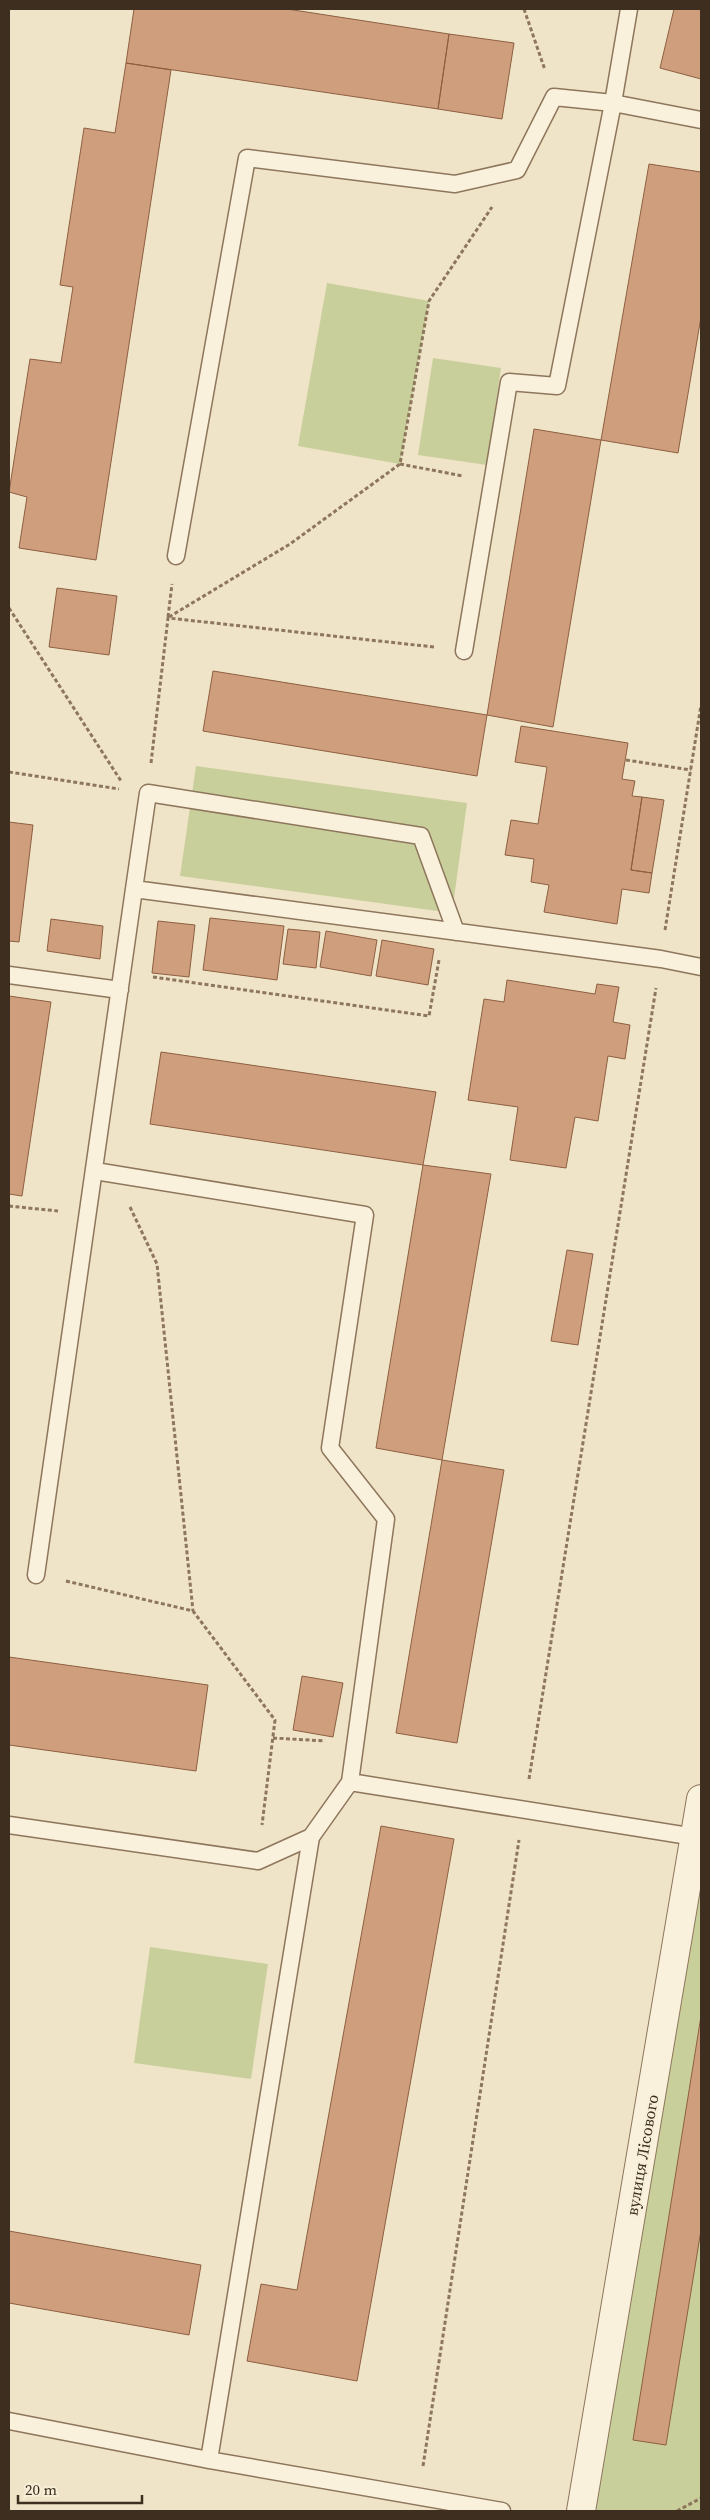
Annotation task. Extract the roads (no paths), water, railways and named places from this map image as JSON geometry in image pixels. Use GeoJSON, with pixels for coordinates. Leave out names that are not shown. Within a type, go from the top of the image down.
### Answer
{"type":"FeatureCollection","features":[{"type":"Feature","properties":{"kind":"street","name":"вулиця Лісового"},"geometry":{"type":"LineString","coordinates":[[582,2511],[701,1799]]}},
{"type":"Feature","properties":{"kind":"lane"},"geometry":{"type":"LineString","coordinates":[[464,651],[509,382],[557,386],[613,104],[629,9]]}},
{"type":"Feature","properties":{"kind":"lane"},"geometry":{"type":"LineString","coordinates":[[176,556],[247,158],[455,184],[517,170],[554,97],[613,104],[701,120]]}},
{"type":"Feature","properties":{"kind":"lane"},"geometry":{"type":"LineString","coordinates":[[36,1575],[148,793],[421,836],[456,932]]}},
{"type":"Feature","properties":{"kind":"lane"},"geometry":{"type":"LineString","coordinates":[[134,889],[661,959],[701,966]]}},
{"type":"Feature","properties":{"kind":"lane"},"geometry":{"type":"LineString","coordinates":[[9,975],[120,990]]}},
{"type":"Feature","properties":{"kind":"lane"},"geometry":{"type":"LineString","coordinates":[[95,1171],[113,1172],[365,1215],[330,1448],[386,1519],[350,1782],[311,1837],[209,2460]]}},
{"type":"Feature","properties":{"kind":"lane"},"geometry":{"type":"LineString","coordinates":[[350,1782],[695,1837]]}},
{"type":"Feature","properties":{"kind":"lane"},"geometry":{"type":"LineString","coordinates":[[9,1824],[258,1861],[311,1837]]}},
{"type":"Feature","properties":{"kind":"lane"},"geometry":{"type":"LineString","coordinates":[[9,2421],[209,2460],[502,2511]]}}]}
